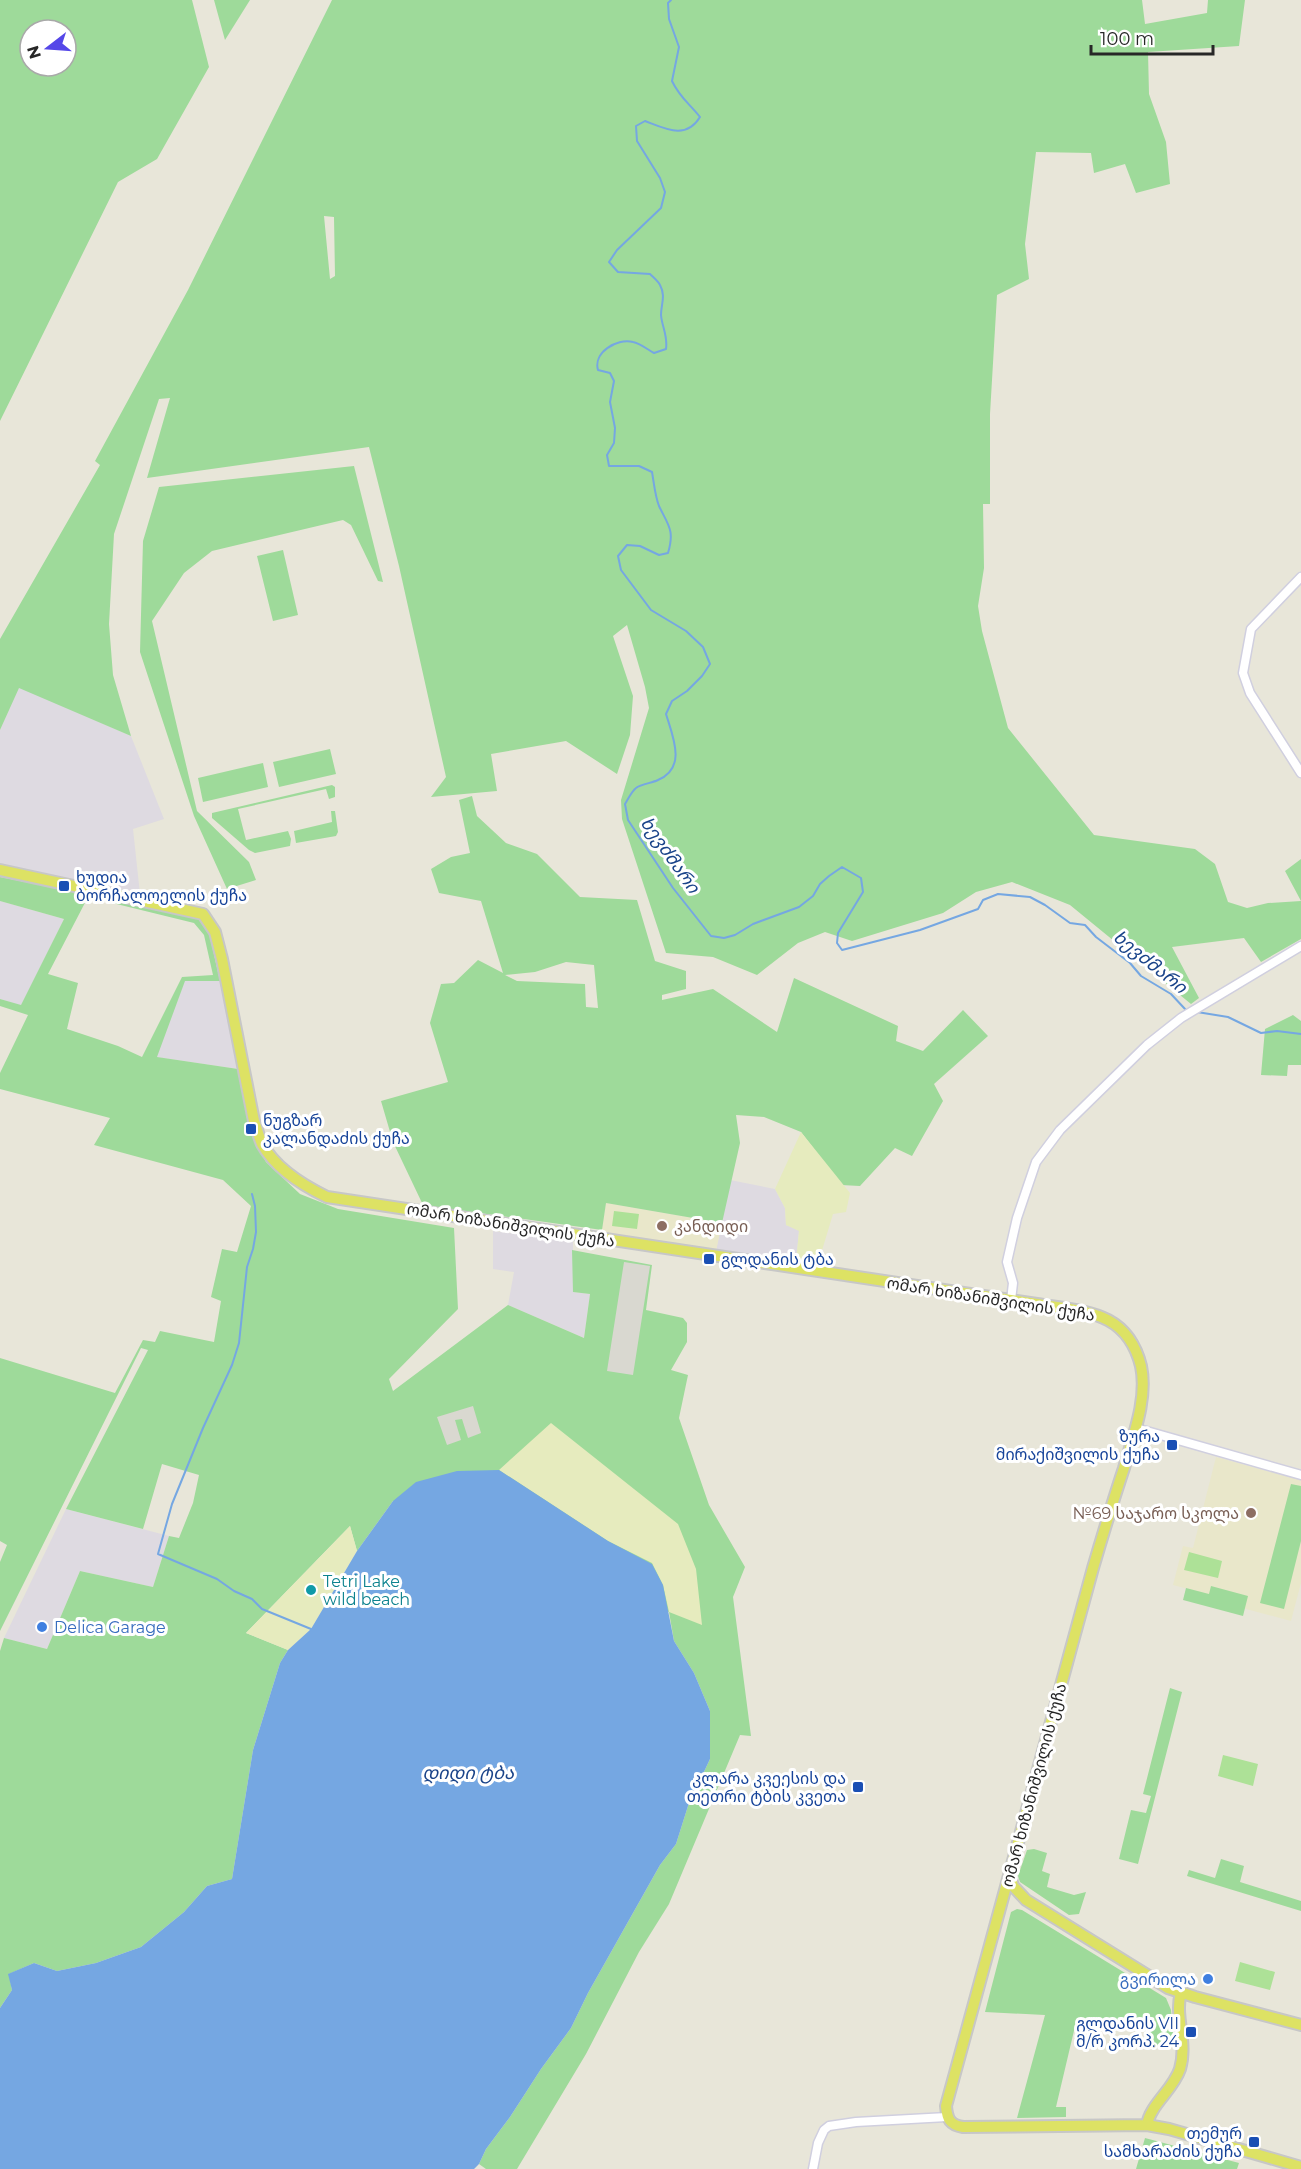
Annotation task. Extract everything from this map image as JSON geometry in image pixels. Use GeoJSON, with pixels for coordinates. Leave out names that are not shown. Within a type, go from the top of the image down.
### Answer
{"type":"FeatureCollection","features":[{"type":"Feature","properties":{"kind":"main road","name":"ომარ ხიზანიშვილის ქუჩა"},"geometry":{"type":"LineString","coordinates":[[0,870],[203,914],[215,932],[222,959],[254,1121],[262,1144],[279,1165],[301,1184],[327,1197],[1089,1313],[1113,1321],[1125,1333],[1135,1350],[1144,1384],[1136,1428],[1094,1564],[946,2106],[947,2117]]}},
{"type":"Feature","properties":{"kind":"main road"},"geometry":{"type":"LineString","coordinates":[[1010,1875],[1013,1886],[1026,1900],[1158,1984],[1181,1993],[1301,2025]]}},
{"type":"Feature","properties":{"kind":"main road"},"geometry":{"type":"LineString","coordinates":[[999,1912],[1009,1901],[1026,1900]]}},
{"type":"Feature","properties":{"kind":"main road"},"geometry":{"type":"LineString","coordinates":[[1147,2125],[1150,2115],[1169,2091],[1181,2067],[1183,2036],[1179,2003],[1181,1993]]}},
{"type":"Feature","properties":{"kind":"main road"},"geometry":{"type":"LineString","coordinates":[[947,2117],[954,2125],[963,2127],[1147,2125],[1169,2129],[1301,2167]]}},
{"type":"Feature","properties":{"kind":"street"},"geometry":{"type":"LineString","coordinates":[[1301,577],[1251,629],[1243,673],[1250,693],[1301,773]]}},
{"type":"Feature","properties":{"kind":"street"},"geometry":{"type":"LineString","coordinates":[[1011,1300],[1012,1283],[1006,1262],[1014,1228],[1036,1162],[1060,1130],[1147,1045],[1181,1018],[1301,946]]}},
{"type":"Feature","properties":{"kind":"street"},"geometry":{"type":"LineString","coordinates":[[1136,1428],[1301,1475]]}},
{"type":"Feature","properties":{"kind":"street"},"geometry":{"type":"LineString","coordinates":[[813,2169],[818,2142],[824,2130],[830,2126],[855,2122],[947,2117]]}},
{"type":"Feature","properties":{"kind":"shaded area"},"geometry":{"type":"Polygon","coordinates":[[[19,687],[131,736],[164,819],[133,829],[140,894],[0,864],[0,730],[19,687]]]}},
{"type":"Feature","properties":{"kind":"shaded area"},"geometry":{"type":"Polygon","coordinates":[[[0,901],[64,919],[21,1006],[0,999],[0,901]]]}},
{"type":"Feature","properties":{"kind":"shaded area"},"geometry":{"type":"Polygon","coordinates":[[[185,980],[220,981],[238,1069],[156,1057],[185,980]]]}},
{"type":"Feature","properties":{"kind":"shaded area"},"geometry":{"type":"Polygon","coordinates":[[[730,1180],[775,1189],[785,1208],[786,1225],[799,1230],[796,1264],[716,1251],[730,1180]]]}},
{"type":"Feature","properties":{"kind":"shaded area","name":"კანდიდი"},"geometry":{"type":"Polygon","coordinates":[[[606,1203],[722,1223],[716,1251],[601,1233],[606,1203]]]}},
{"type":"Feature","properties":{"kind":"shaded area"},"geometry":{"type":"Polygon","coordinates":[[[493,1231],[573,1240],[573,1292],[590,1294],[584,1338],[508,1305],[514,1272],[493,1269],[493,1231]]]}},
{"type":"Feature","properties":{"kind":"shaded area"},"geometry":{"type":"Polygon","coordinates":[[[624,1262],[650,1266],[633,1375],[607,1371],[624,1262]]]}},
{"type":"Feature","properties":{"kind":"shaded area"},"geometry":{"type":"Polygon","coordinates":[[[473,1406],[481,1433],[468,1438],[462,1419],[455,1420],[461,1440],[447,1445],[437,1417],[473,1406]]]}},
{"type":"Feature","properties":{"kind":"shaded area","name":"№69 საჯარო სკოლა"},"geometry":{"type":"Polygon","coordinates":[[[1216,1457],[1301,1480],[1301,1583],[1291,1621],[1187,1593],[1188,1589],[1173,1585],[1183,1546],[1193,1548],[1216,1457]]]}},
{"type":"Feature","properties":{"kind":"shaded area"},"geometry":{"type":"Polygon","coordinates":[[[66,1509],[169,1536],[153,1587],[80,1571],[47,1649],[4,1638],[66,1509]]]}},
{"type":"Feature","properties":{"kind":"green space"},"geometry":{"type":"Polygon","coordinates":[[[0,0],[192,0],[209,67],[157,159],[118,182],[0,421],[0,0]]]}},
{"type":"Feature","properties":{"kind":"green space"},"geometry":{"type":"Polygon","coordinates":[[[214,0],[250,0],[225,40],[214,0]]]}},
{"type":"Feature","properties":{"kind":"green space"},"geometry":{"type":"Polygon","coordinates":[[[332,0],[1142,0],[1145,24],[1207,13],[1208,0],[1245,0],[1239,46],[1148,52],[1149,94],[1166,142],[1170,184],[1136,193],[1125,164],[1094,173],[1091,153],[1036,152],[1025,244],[1029,279],[997,295],[990,414],[990,504],[983,504],[984,568],[978,606],[982,631],[1008,728],[1094,835],[1195,849],[1215,864],[1228,902],[1247,908],[1268,903],[1301,901],[1301,939],[1261,962],[1244,938],[1172,947],[1199,998],[1191,1004],[1070,905],[1012,882],[976,892],[943,913],[852,941],[825,932],[798,943],[757,975],[713,957],[666,953],[622,819],[621,800],[649,708],[627,625],[613,636],[633,696],[630,735],[617,774],[566,741],[491,754],[497,791],[431,797],[446,777],[399,566],[369,447],[147,478],[170,398],[159,399],[114,534],[109,624],[113,675],[131,736],[19,688],[0,730],[0,639],[100,465],[95,461],[188,290],[332,0]],[[324,216],[330,279],[335,276],[334,217],[324,216]]]}},
{"type":"Feature","properties":{"kind":"green space"},"geometry":{"type":"Polygon","coordinates":[[[354,466],[383,582],[378,581],[351,525],[343,520],[212,551],[184,573],[152,621],[197,811],[249,862],[256,880],[227,889],[194,816],[140,652],[143,541],[159,487],[354,466]]]}},
{"type":"Feature","properties":{"kind":"green space"},"geometry":{"type":"Polygon","coordinates":[[[283,550],[298,615],[273,621],[257,556],[283,550]]]}},
{"type":"Feature","properties":{"kind":"green space"},"geometry":{"type":"Polygon","coordinates":[[[330,749],[336,774],[279,787],[273,762],[330,749]]]}},
{"type":"Feature","properties":{"kind":"green space"},"geometry":{"type":"Polygon","coordinates":[[[263,763],[268,787],[203,802],[198,778],[263,763]]]}},
{"type":"Feature","properties":{"kind":"green space"},"geometry":{"type":"Polygon","coordinates":[[[332,785],[335,787],[335,797],[329,799],[326,789],[238,809],[246,840],[288,831],[291,839],[290,846],[255,853],[212,818],[212,813],[332,785]]]}},
{"type":"Feature","properties":{"kind":"green space"},"geometry":{"type":"Polygon","coordinates":[[[472,796],[477,816],[506,843],[537,854],[580,897],[637,900],[655,961],[686,971],[686,989],[662,995],[662,1000],[713,989],[777,1032],[794,978],[898,1026],[896,1041],[923,1051],[963,1010],[988,1036],[934,1084],[943,1101],[912,1156],[895,1148],[860,1186],[841,1185],[801,1132],[764,1117],[736,1115],[740,1143],[722,1223],[606,1203],[602,1230],[423,1205],[393,1142],[381,1101],[448,1082],[430,1023],[441,984],[454,983],[478,960],[503,973],[481,901],[439,893],[431,869],[451,857],[470,853],[459,800],[472,796]],[[566,962],[535,972],[505,975],[517,981],[585,984],[586,1007],[598,1008],[594,965],[566,962]]]}},
{"type":"Feature","properties":{"kind":"green space"},"geometry":{"type":"Polygon","coordinates":[[[331,811],[335,811],[338,832],[336,836],[296,843],[294,831],[332,822],[331,811]]]}},
{"type":"Feature","properties":{"kind":"green space"},"geometry":{"type":"Polygon","coordinates":[[[1301,859],[1301,901],[1285,871],[1301,859]]]}},
{"type":"Feature","properties":{"kind":"green space"},"geometry":{"type":"Polygon","coordinates":[[[0,877],[202,917],[208,928],[220,981],[185,981],[157,1057],[238,1069],[252,1135],[266,1162],[300,1194],[338,1209],[454,1228],[458,1309],[389,1379],[393,1391],[508,1305],[584,1338],[590,1294],[573,1292],[572,1250],[652,1265],[646,1310],[683,1318],[687,1323],[687,1342],[671,1370],[688,1375],[679,1418],[709,1505],[745,1567],[733,1597],[751,1736],[740,1735],[669,1904],[639,1952],[586,2054],[517,2169],[486,2169],[479,2164],[486,2149],[571,2028],[588,1993],[660,1865],[676,1844],[688,1806],[710,1759],[710,1711],[694,1673],[674,1641],[669,1612],[393,1501],[357,1551],[350,1526],[246,1633],[288,1650],[280,1663],[253,1750],[232,1879],[207,1886],[184,1912],[141,1947],[96,1963],[57,1971],[34,1963],[9,1974],[12,1990],[0,2008],[0,1651],[4,1638],[47,1649],[80,1571],[153,1587],[169,1536],[179,1538],[193,1503],[199,1475],[162,1464],[143,1529],[66,1509],[148,1350],[141,1348],[0,1631],[0,1562],[7,1545],[0,1541],[0,1358],[115,1393],[143,1340],[155,1342],[160,1331],[214,1342],[221,1301],[211,1297],[222,1249],[237,1252],[251,1206],[223,1180],[94,1145],[110,1118],[0,1089],[0,1073],[28,1015],[0,1006],[0,999],[21,1005],[64,919],[0,901],[0,877]],[[88,897],[48,974],[78,983],[67,1029],[118,1046],[142,1057],[182,977],[213,975],[204,935],[194,923],[88,897]]]}},
{"type":"Feature","properties":{"kind":"green space"},"geometry":{"type":"Polygon","coordinates":[[[1293,1015],[1301,1021],[1301,1065],[1288,1065],[1287,1076],[1261,1075],[1265,1029],[1293,1015]]]}},
{"type":"Feature","properties":{"kind":"green space"},"geometry":{"type":"Polygon","coordinates":[[[614,1211],[639,1214],[637,1229],[612,1226],[614,1211]]]}},
{"type":"Feature","properties":{"kind":"green space"},"geometry":{"type":"Polygon","coordinates":[[[1291,1484],[1301,1486],[1301,1541],[1284,1609],[1260,1603],[1291,1484]]]}},
{"type":"Feature","properties":{"kind":"green space"},"geometry":{"type":"Polygon","coordinates":[[[1189,1552],[1222,1561],[1218,1578],[1184,1570],[1189,1552]]]}},
{"type":"Feature","properties":{"kind":"green space"},"geometry":{"type":"Polygon","coordinates":[[[1211,1586],[1248,1596],[1243,1616],[1183,1600],[1186,1588],[1209,1594],[1211,1586]]]}},
{"type":"Feature","properties":{"kind":"green space"},"geometry":{"type":"Polygon","coordinates":[[[1170,1688],[1182,1692],[1138,1864],[1119,1859],[1131,1810],[1146,1813],[1151,1796],[1143,1794],[1170,1688]]]}},
{"type":"Feature","properties":{"kind":"green space"},"geometry":{"type":"Polygon","coordinates":[[[1223,1755],[1258,1764],[1253,1786],[1218,1776],[1223,1755]]]}},
{"type":"Feature","properties":{"kind":"green space"},"geometry":{"type":"Polygon","coordinates":[[[1034,1849],[1047,1853],[1042,1871],[1050,1874],[1047,1887],[1074,1895],[1086,1892],[1079,1914],[1069,1915],[1020,1882],[1018,1876],[1027,1850],[1034,1849]]]}},
{"type":"Feature","properties":{"kind":"green space"},"geometry":{"type":"Polygon","coordinates":[[[1221,1859],[1244,1866],[1240,1882],[1301,1901],[1301,1911],[1187,1876],[1189,1870],[1215,1878],[1221,1859]]]}},
{"type":"Feature","properties":{"kind":"green space"},"geometry":{"type":"Polygon","coordinates":[[[1017,1909],[1166,1998],[1171,2010],[1174,2046],[1148,2045],[1150,2030],[1077,2018],[1056,2107],[1066,2107],[1066,2117],[1017,2118],[1045,2015],[985,2012],[1011,1912],[1017,1909]]]}},
{"type":"Feature","properties":{"kind":"green space"},"geometry":{"type":"Polygon","coordinates":[[[1240,1962],[1275,1972],[1270,1990],[1235,1981],[1240,1962]]]}},
{"type":"Feature","properties":{"kind":"green space"},"geometry":{"type":"Polygon","coordinates":[[[1145,2138],[1239,2163],[1237,2169],[1136,2169],[1145,2138]]]}},
{"type":"Feature","properties":{"kind":"sand"},"geometry":{"type":"Polygon","coordinates":[[[801,1132],[850,1193],[846,1212],[833,1214],[817,1267],[796,1261],[799,1231],[786,1225],[785,1208],[775,1189],[801,1132]]]}},
{"type":"Feature","properties":{"kind":"sand"},"geometry":{"type":"Polygon","coordinates":[[[551,1423],[678,1524],[696,1569],[702,1625],[669,1612],[663,1585],[652,1563],[608,1541],[499,1470],[551,1423]]]}},
{"type":"Feature","properties":{"kind":"sand","name":"Tetri Lake wild beach"},"geometry":{"type":"Polygon","coordinates":[[[350,1526],[357,1551],[311,1629],[288,1650],[246,1633],[350,1526]]]}},
{"type":"Feature","properties":{"kind":"water","name":"დიდი ტბა"},"geometry":{"type":"Polygon","coordinates":[[[499,1470],[608,1541],[652,1564],[663,1585],[674,1641],[694,1673],[710,1711],[710,1759],[688,1806],[676,1844],[660,1865],[588,1993],[571,2028],[486,2149],[479,2164],[474,2169],[0,2169],[0,2008],[12,1990],[8,1974],[34,1963],[57,1971],[96,1963],[141,1947],[184,1912],[207,1886],[232,1879],[253,1750],[280,1663],[288,1650],[311,1629],[357,1551],[393,1501],[416,1482],[457,1471],[499,1470]]]}},
{"type":"Feature","properties":{"kind":"waterway","name":"ხევძმარი"},"geometry":{"type":"LineString","coordinates":[[671,0],[668,3],[669,19],[679,47],[672,81],[681,96],[700,117],[688,128],[675,131],[645,121],[636,126],[637,141],[660,178],[665,192],[661,208],[617,250],[609,262],[618,272],[650,274],[659,284],[663,293],[661,315],[666,349],[654,353],[636,343],[620,342],[607,348],[597,364],[598,370],[610,373],[614,381],[610,402],[615,428],[614,443],[607,455],[609,466],[639,466],[652,472],[658,502],[671,533],[668,553],[659,555],[640,546],[627,545],[618,556],[621,570],[651,610],[686,631],[703,647],[710,664],[687,691],[672,701],[666,714],[676,751],[675,760],[667,775],[641,785],[633,791],[625,804],[628,820],[673,888],[711,936],[724,938],[735,935],[753,924],[799,907],[813,896],[820,884],[842,867],[861,878],[863,892],[838,933],[837,943],[842,950],[920,930],[978,909],[983,900],[998,894],[1030,897],[1070,923],[1085,925],[1096,937],[1130,963],[1141,976],[1171,994],[1185,1009]]}},
{"type":"Feature","properties":{"kind":"waterway","name":"ხევძმარი"},"geometry":{"type":"LineString","coordinates":[[1197,1012],[1228,1017],[1261,1033],[1277,1031],[1301,1034]]}},
{"type":"Feature","properties":{"kind":"waterway"},"geometry":{"type":"LineString","coordinates":[[252,1194],[256,1232],[247,1267],[239,1343],[232,1365],[172,1504],[158,1554],[217,1579],[234,1591],[252,1599],[262,1609],[311,1629]]}},
{"type":"Feature","properties":{"kind":"place","name":"ხუდია ბორჩალოელის ქუჩა"},"geometry":{"type":"Point","coordinates":[64,886]}},
{"type":"Feature","properties":{"kind":"place","name":"ნუგზარ კალანდაძის ქუჩა"},"geometry":{"type":"Point","coordinates":[251,1129]}},
{"type":"Feature","properties":{"kind":"place","name":"კანდიდი"},"geometry":{"type":"Point","coordinates":[662,1226]}},
{"type":"Feature","properties":{"kind":"place","name":"გლდანის ტბა"},"geometry":{"type":"Point","coordinates":[709,1259]}},
{"type":"Feature","properties":{"kind":"place","name":"ზურა მირაქიშვილის ქუჩა"},"geometry":{"type":"Point","coordinates":[1172,1445]}},
{"type":"Feature","properties":{"kind":"place","name":"№69 საჯარო სკოლა"},"geometry":{"type":"Point","coordinates":[1251,1513]}},
{"type":"Feature","properties":{"kind":"place","name":"Tetri Lake wild beach"},"geometry":{"type":"Point","coordinates":[311,1590]}},
{"type":"Feature","properties":{"kind":"place","name":"Delica Garage"},"geometry":{"type":"Point","coordinates":[42,1627]}},
{"type":"Feature","properties":{"kind":"place","name":"კლარა კვეესის და თეთრი ტბის კვეთა"},"geometry":{"type":"Point","coordinates":[858,1787]}},
{"type":"Feature","properties":{"kind":"place","name":"გვირილა"},"geometry":{"type":"Point","coordinates":[1208,1979]}},
{"type":"Feature","properties":{"kind":"place","name":"გლდანის VII მ/რ კორპ. 24"},"geometry":{"type":"Point","coordinates":[1191,2032]}},
{"type":"Feature","properties":{"kind":"place","name":"თემურ სამხარაძის ქუჩა"},"geometry":{"type":"Point","coordinates":[1254,2142]}}]}
